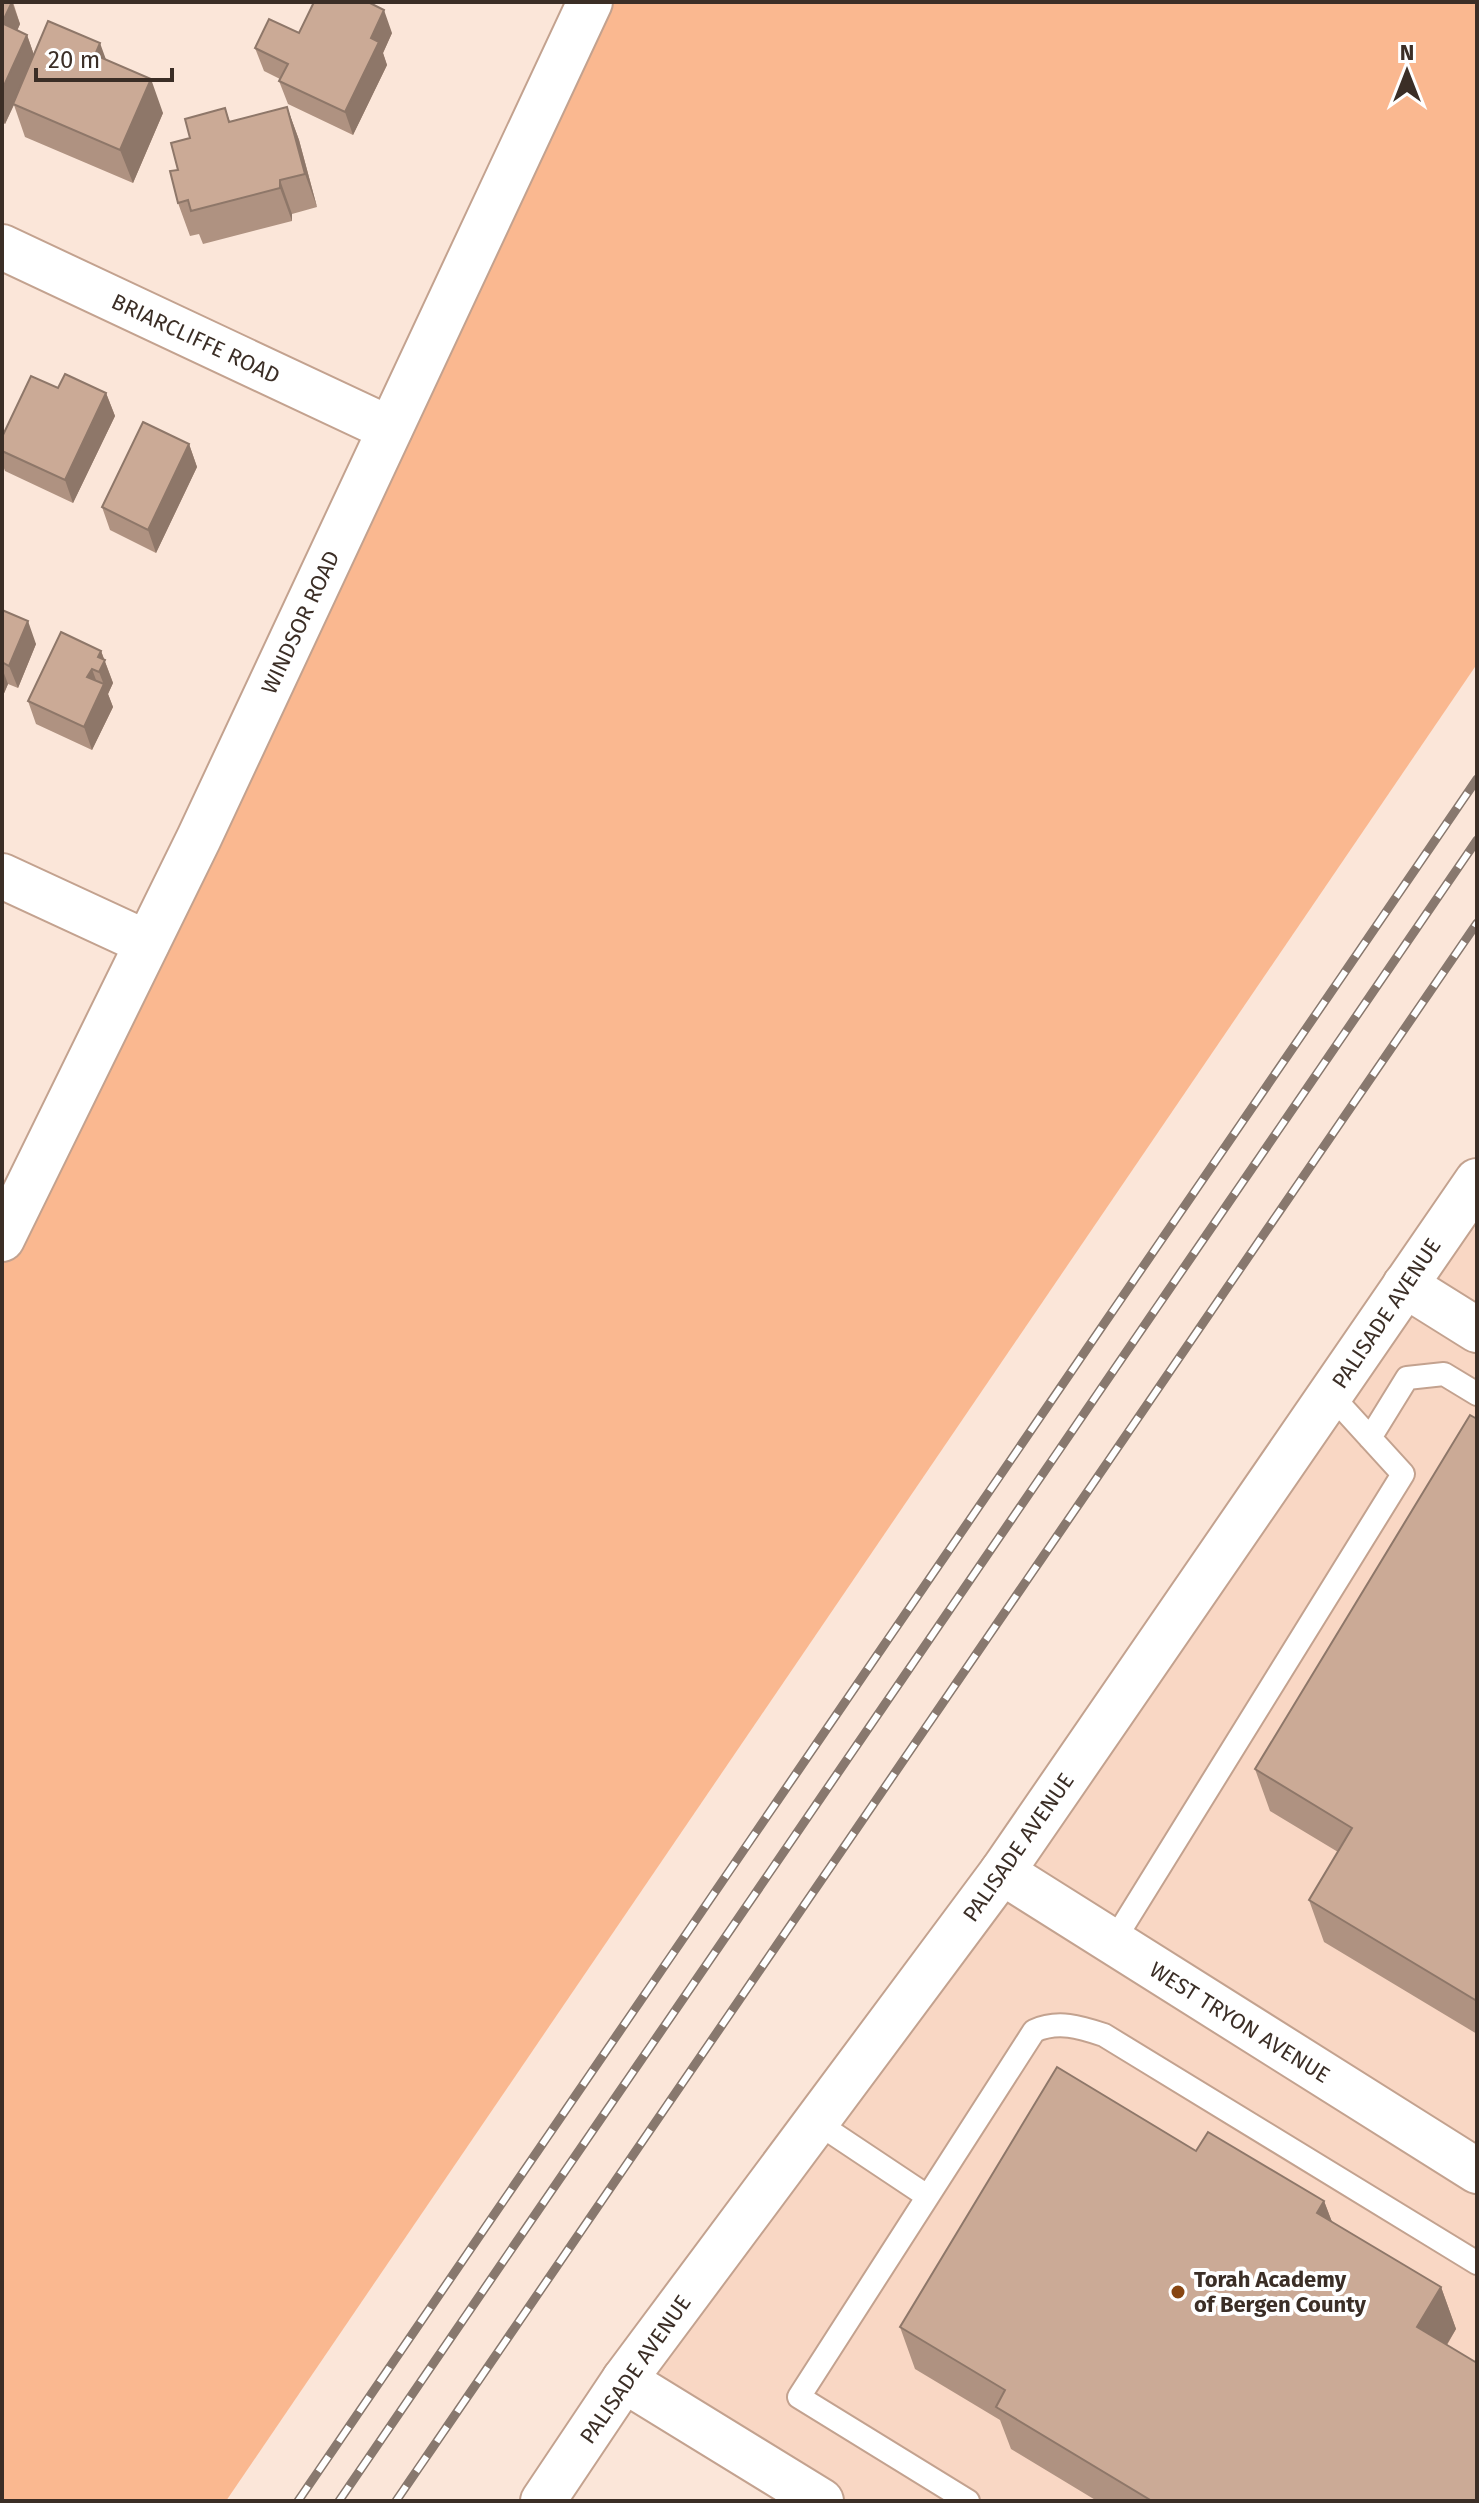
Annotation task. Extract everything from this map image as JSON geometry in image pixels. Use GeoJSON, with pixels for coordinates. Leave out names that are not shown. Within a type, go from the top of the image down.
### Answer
{"type":"FeatureCollection","features":[{"type":"Feature","properties":{"kind":"street","name":"WINDSOR ROAD"},"geometry":{"type":"LineString","coordinates":[[2,1239],[199,838],[590,2]]}},
{"type":"Feature","properties":{"kind":"street","name":"BRIARCLIFFE ROAD"},"geometry":{"type":"LineString","coordinates":[[2,247],[390,429]]}},
{"type":"Feature","properties":{"kind":"street"},"geometry":{"type":"LineString","coordinates":[[2,876],[147,943]]}},
{"type":"Feature","properties":{"kind":"street","name":"PALISADE AVENUE"},"geometry":{"type":"LineString","coordinates":[[543,2501],[624,2380],[1002,1872],[1477,1181]]}},
{"type":"Feature","properties":{"kind":"street"},"geometry":{"type":"LineString","coordinates":[[1405,1285],[1477,1330]]}},
{"type":"Feature","properties":{"kind":"street","name":"WEST TRYON AVENUE"},"geometry":{"type":"LineString","coordinates":[[1002,1872],[1477,2171]]}},
{"type":"Feature","properties":{"kind":"street"},"geometry":{"type":"LineString","coordinates":[[624,2380],[821,2501]]}},
{"type":"Feature","properties":{"kind":"lane"},"geometry":{"type":"LineString","coordinates":[[1370,1438],[1407,1378],[1444,1374],[1477,1394]]}},
{"type":"Feature","properties":{"kind":"lane"},"geometry":{"type":"LineString","coordinates":[[1113,1942],[1403,1474],[1331,1395]]}},
{"type":"Feature","properties":{"kind":"lane"},"geometry":{"type":"LineString","coordinates":[[968,2501],[799,2397],[1034,2031],[1044,2026],[1068,2025],[1104,2035],[1477,2263]]}},
{"type":"Feature","properties":{"kind":"lane"},"geometry":{"type":"LineString","coordinates":[[816,2122],[927,2196]]}},
{"type":"Feature","properties":{"kind":"shaded area"},"geometry":{"type":"Polygon","coordinates":[[[590,2],[1477,2],[1477,664],[226,2501],[2,2501],[2,1239],[590,2]]]}},
{"type":"Feature","properties":{"kind":"shaded area"},"geometry":{"type":"Polygon","coordinates":[[[1477,1181],[1477,2501],[821,2501],[624,2380],[1477,1181]]]}},
{"type":"Feature","properties":{"kind":"building"},"geometry":{"type":"Polygon","coordinates":[[[2,2],[12,2],[2,23],[2,2]]]}},
{"type":"Feature","properties":{"kind":"building"},"geometry":{"type":"Polygon","coordinates":[[[314,2],[368,2],[384,10],[371,38],[379,42],[345,112],[279,81],[288,64],[255,48],[269,19],[299,33],[314,2]]]}},
{"type":"Feature","properties":{"kind":"building"},"geometry":{"type":"Polygon","coordinates":[[[48,21],[100,43],[95,55],[151,79],[120,150],[13,104],[48,21]]]}},
{"type":"Feature","properties":{"kind":"building"},"geometry":{"type":"Polygon","coordinates":[[[2,23],[27,35],[2,90],[2,23]]]}},
{"type":"Feature","properties":{"kind":"building"},"geometry":{"type":"Polygon","coordinates":[[[287,107],[305,174],[280,180],[280,188],[191,211],[188,200],[178,203],[170,171],[178,170],[171,143],[190,138],[185,119],[225,108],[229,122],[287,107]]]}},
{"type":"Feature","properties":{"kind":"building"},"geometry":{"type":"Polygon","coordinates":[[[65,374],[106,393],[65,480],[2,451],[2,437],[31,376],[58,388],[65,374]]]}},
{"type":"Feature","properties":{"kind":"building"},"geometry":{"type":"Polygon","coordinates":[[[143,422],[189,444],[148,530],[102,507],[143,422]]]}},
{"type":"Feature","properties":{"kind":"building"},"geometry":{"type":"Polygon","coordinates":[[[2,610],[28,621],[9,666],[2,662],[2,610]]]}},
{"type":"Feature","properties":{"kind":"building"},"geometry":{"type":"Polygon","coordinates":[[[61,632],[101,651],[98,657],[105,660],[99,672],[92,669],[87,677],[104,684],[84,727],[28,701],[61,632]]]}},
{"type":"Feature","properties":{"kind":"building"},"geometry":{"type":"Polygon","coordinates":[[[1470,1415],[1477,1419],[1477,2001],[1309,1900],[1352,1828],[1255,1769],[1470,1415]]]}},
{"type":"Feature","properties":{"kind":"building","name":"Torah Academy of Bergen County"},"geometry":{"type":"Polygon","coordinates":[[[1057,2067],[1196,2151],[1208,2132],[1324,2201],[1317,2213],[1441,2287],[1417,2327],[1477,2363],[1477,2501],[1152,2501],[996,2407],[1005,2390],[900,2327],[1057,2067]]]}},
{"type":"Feature","properties":{"kind":"railway"},"geometry":{"type":"LineString","coordinates":[[298,2501],[1477,779]]}},
{"type":"Feature","properties":{"kind":"railway"},"geometry":{"type":"LineString","coordinates":[[339,2501],[1477,840]]}},
{"type":"Feature","properties":{"kind":"railway"},"geometry":{"type":"LineString","coordinates":[[396,2501],[1477,923]]}},
{"type":"Feature","properties":{"kind":"place","name":"Torah Academy of Bergen County"},"geometry":{"type":"Point","coordinates":[1178,2292]}}]}
